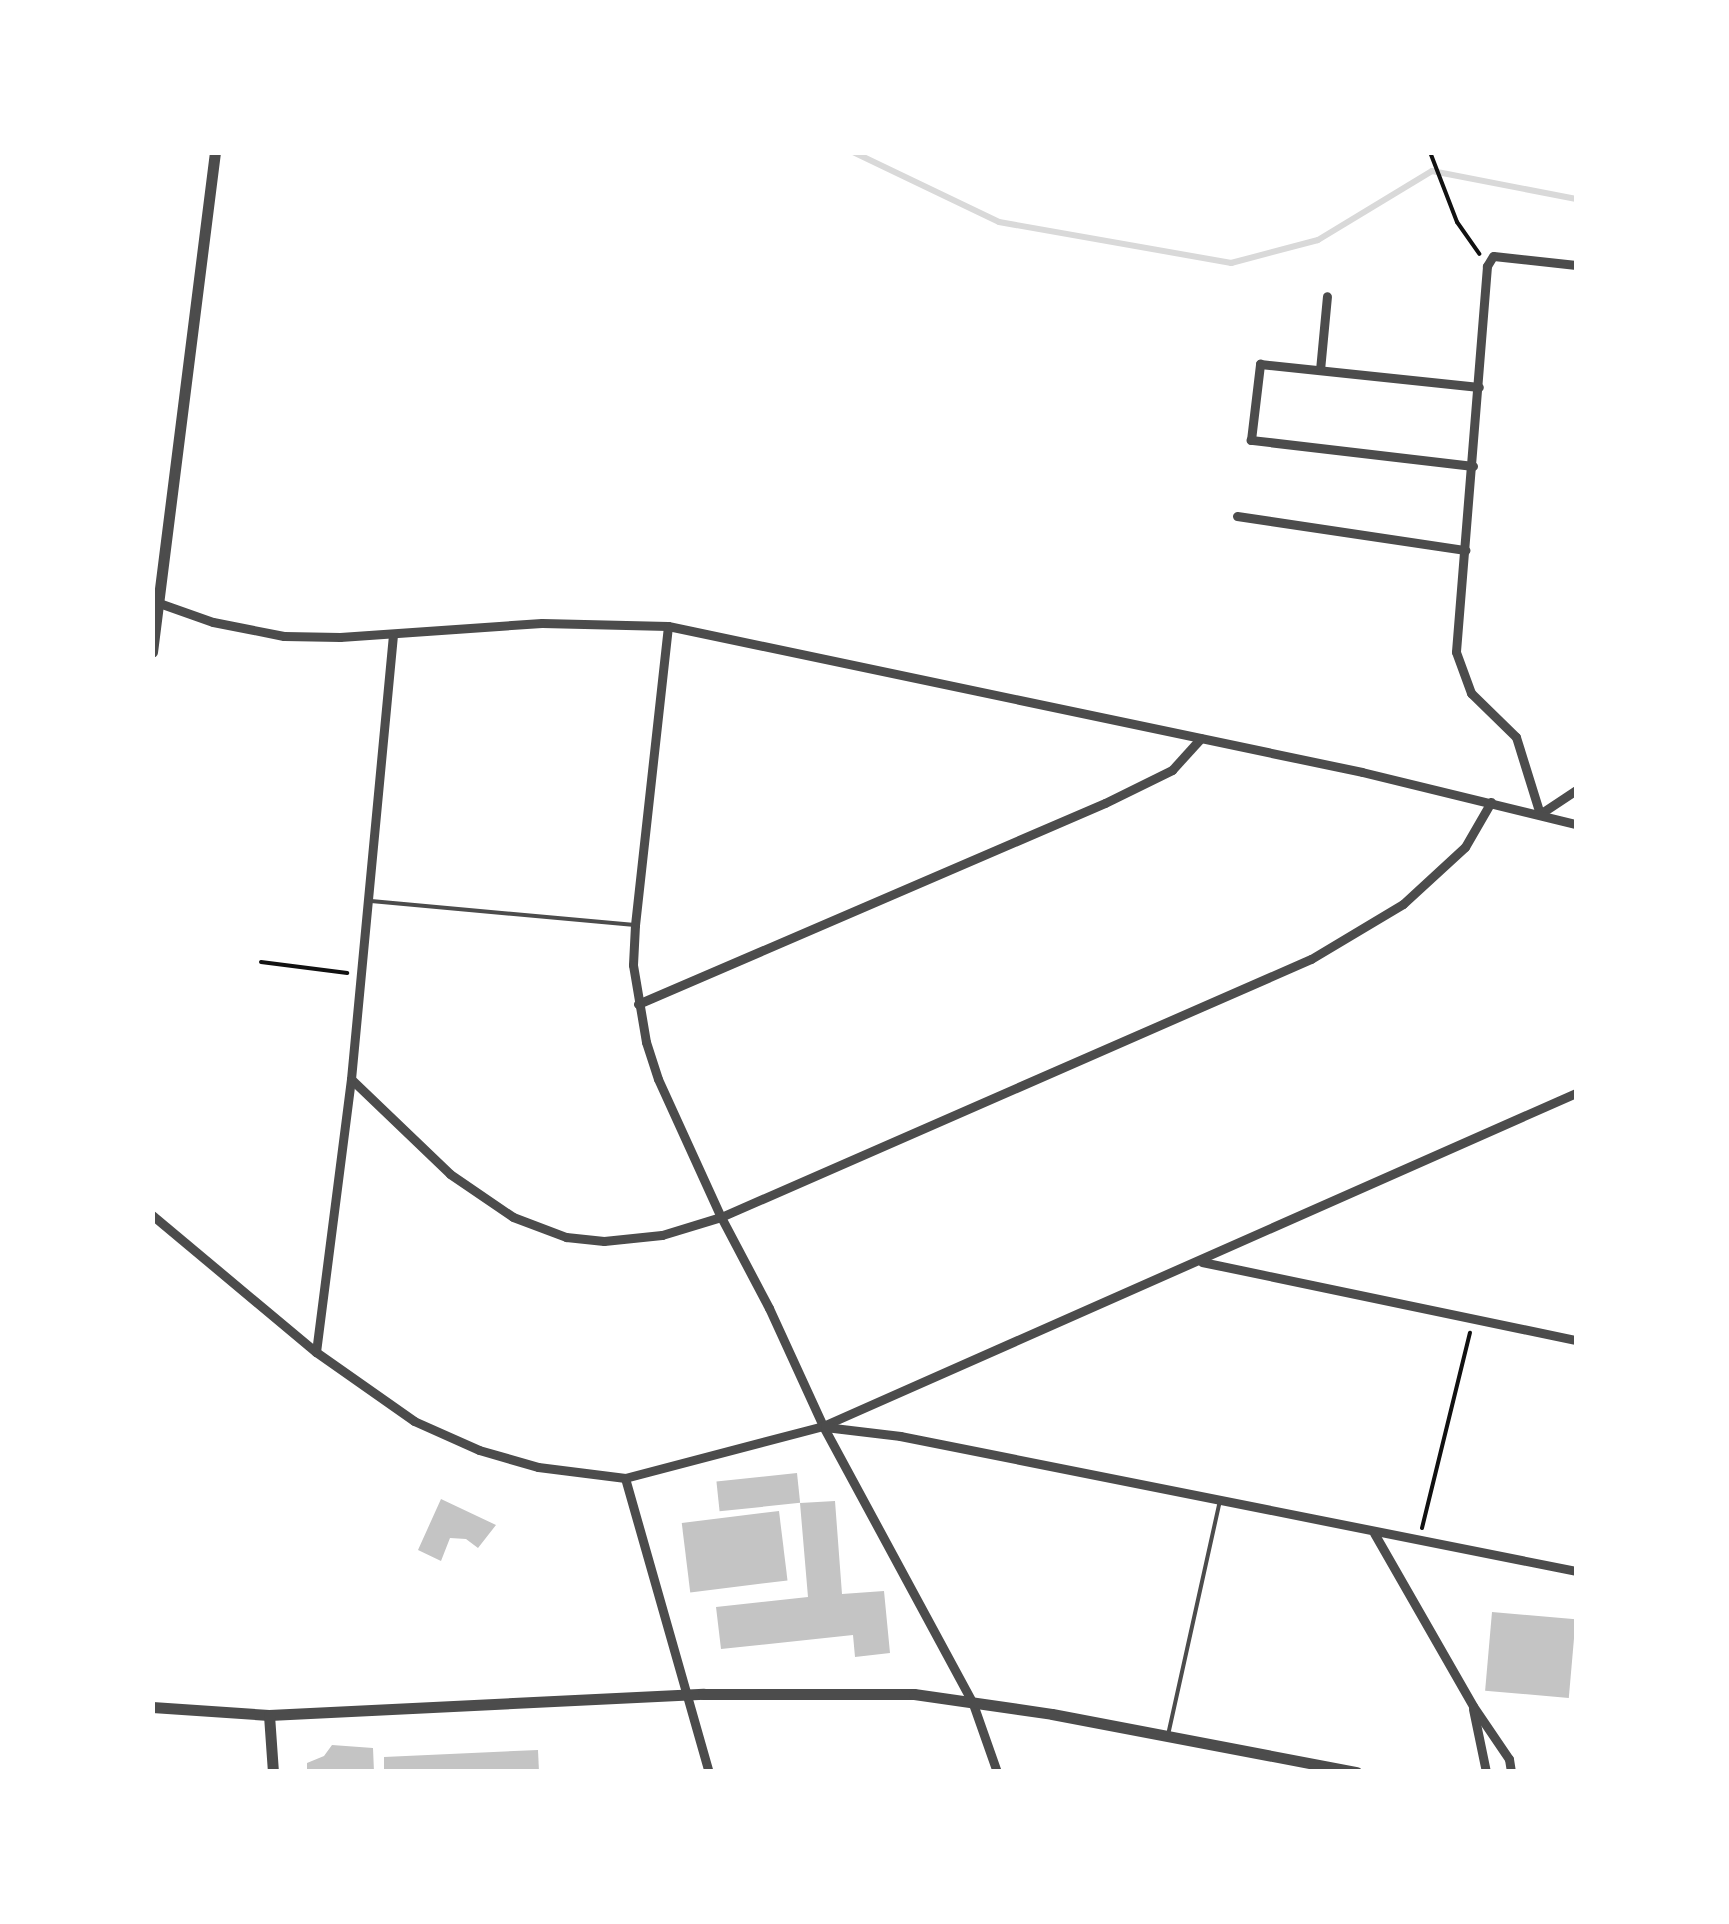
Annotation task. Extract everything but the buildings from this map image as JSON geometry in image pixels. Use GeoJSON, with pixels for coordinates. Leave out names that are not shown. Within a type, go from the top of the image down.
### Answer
{"type":"FeatureCollection","features":[{"type":"Feature","properties":{"kind":"street"},"geometry":{"type":"LineString","coordinates":[[152,652],[215,152]]}},
{"type":"Feature","properties":{"kind":"street"},"geometry":{"type":"LineString","coordinates":[[1540,814],[1516,737],[1471,694],[1456,652],[1487,266],[1493,256],[1576,266]]}},
{"type":"Feature","properties":{"kind":"street"},"geometry":{"type":"LineString","coordinates":[[1320,370],[1328,296]]}},
{"type":"Feature","properties":{"kind":"street"},"geometry":{"type":"LineString","coordinates":[[1472,466],[1251,440],[1260,364],[1480,387]]}},
{"type":"Feature","properties":{"kind":"street"},"geometry":{"type":"LineString","coordinates":[[1237,516],[1465,550]]}},
{"type":"Feature","properties":{"kind":"street"},"geometry":{"type":"LineString","coordinates":[[156,599],[242,630],[284,636],[393,634],[542,624],[668,626],[1201,738],[1576,824]]}},
{"type":"Feature","properties":{"kind":"street"},"geometry":{"type":"LineString","coordinates":[[668,626],[633,965],[638,1004],[658,1079],[822,1426],[972,1702],[997,1772]]}},
{"type":"Feature","properties":{"kind":"street"},"geometry":{"type":"LineString","coordinates":[[316,1352],[351,1078],[393,634]]}},
{"type":"Feature","properties":{"kind":"street"},"geometry":{"type":"LineString","coordinates":[[638,1004],[1104,803],[1172,770],[1201,738]]}},
{"type":"Feature","properties":{"kind":"street"},"geometry":{"type":"LineString","coordinates":[[1540,814],[1576,790]]}},
{"type":"Feature","properties":{"kind":"street"},"geometry":{"type":"LineString","coordinates":[[351,1078],[450,1174],[484,1200],[539,1229],[604,1241],[662,1236],[721,1217],[1312,959],[1403,904],[1465,847],[1491,802]]}},
{"type":"Feature","properties":{"kind":"street"},"geometry":{"type":"LineString","coordinates":[[152,1215],[316,1352],[414,1421],[479,1450],[538,1468],[625,1478],[822,1426],[1576,1094]]}},
{"type":"Feature","properties":{"kind":"street"},"geometry":{"type":"LineString","coordinates":[[1201,1262],[1576,1340]]}},
{"type":"Feature","properties":{"kind":"street"},"geometry":{"type":"LineString","coordinates":[[822,1426],[900,1436],[1576,1571]]}},
{"type":"Feature","properties":{"kind":"street"},"geometry":{"type":"LineString","coordinates":[[625,1478],[683,1694],[709,1772]]}},
{"type":"Feature","properties":{"kind":"street"},"geometry":{"type":"LineString","coordinates":[[1374,1533],[1473,1706],[1509,1759],[1511,1772]]}},
{"type":"Feature","properties":{"kind":"street"},"geometry":{"type":"LineString","coordinates":[[152,1707],[269,1715],[683,1694],[836,1691],[972,1702],[1357,1772]]}},
{"type":"Feature","properties":{"kind":"street"},"geometry":{"type":"LineString","coordinates":[[1473,1706],[1486,1772]]}},
{"type":"Feature","properties":{"kind":"street"},"geometry":{"type":"LineString","coordinates":[[269,1715],[273,1772]]}},
{"type":"Feature","properties":{"kind":"lane"},"geometry":{"type":"LineString","coordinates":[[366,901],[635,925]]}},
{"type":"Feature","properties":{"kind":"lane"},"geometry":{"type":"LineString","coordinates":[[1168,1735],[1220,1501]]}},
{"type":"Feature","properties":{"kind":"path"},"geometry":{"type":"LineString","coordinates":[[1430,152],[1457,222],[1487,266]]}},
{"type":"Feature","properties":{"kind":"path"},"geometry":{"type":"LineString","coordinates":[[261,962],[362,974]]}},
{"type":"Feature","properties":{"kind":"path"},"geometry":{"type":"LineString","coordinates":[[1419,1539],[1474,1319]]}},
{"type":"Feature","properties":{"kind":"waterway"},"geometry":{"type":"LineString","coordinates":[[853,152],[999,222],[1231,263],[1318,240],[1432,171],[1576,199]]}}]}
